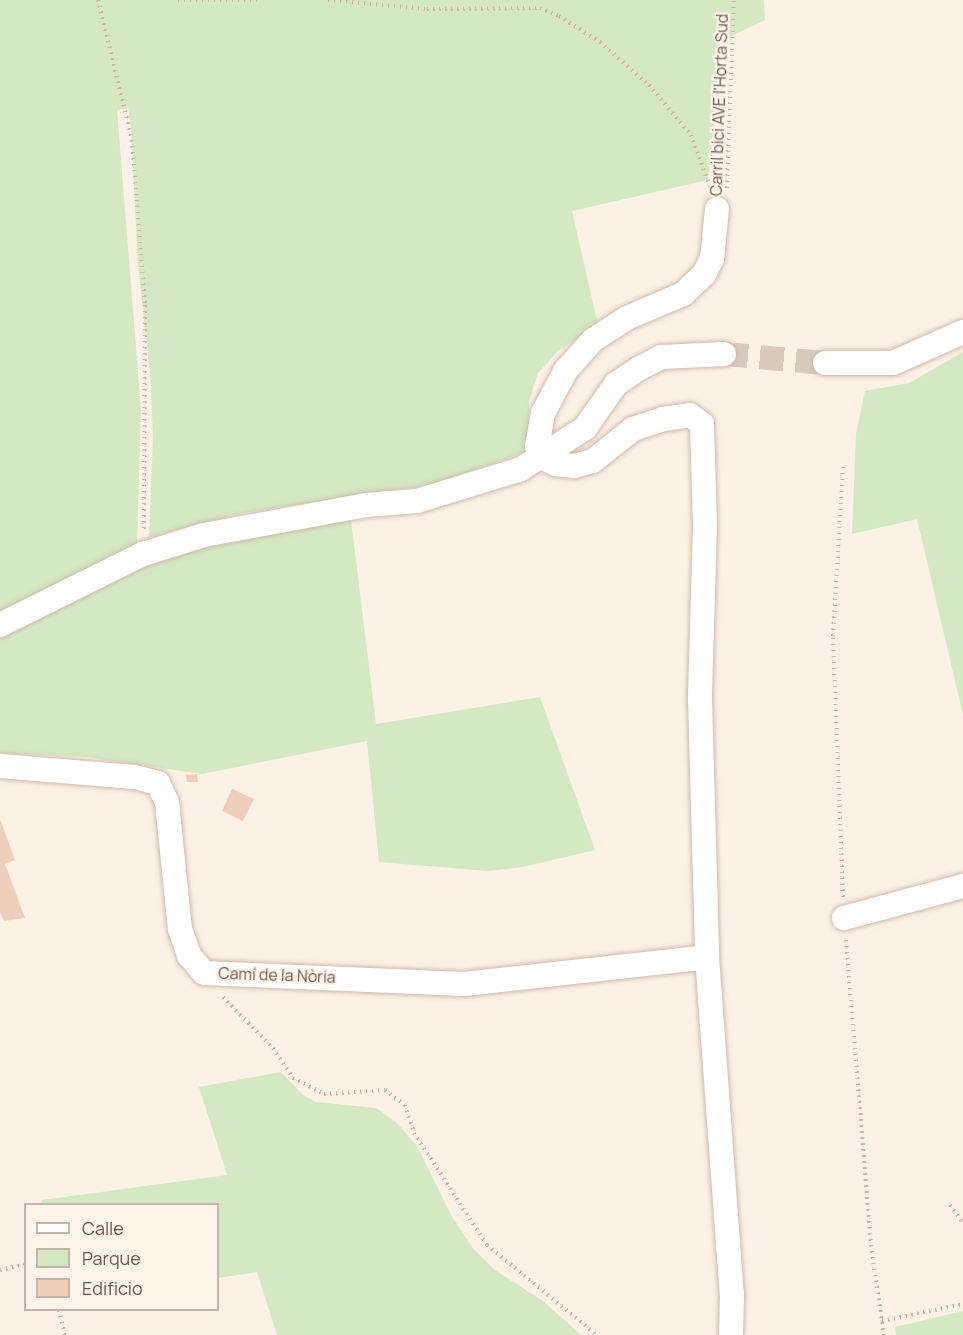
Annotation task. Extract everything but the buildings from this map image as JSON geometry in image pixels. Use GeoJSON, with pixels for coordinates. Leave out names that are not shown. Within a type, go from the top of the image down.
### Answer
{"type":"FeatureCollection","features":[{"type":"Feature","properties":{"kind":"street"},"geometry":{"type":"LineString","coordinates":[[542,457],[537,432],[566,370],[593,340],[627,318],[694,286],[712,259],[722,201]]}},
{"type":"Feature","properties":{"kind":"street"},"geometry":{"type":"LineString","coordinates":[[825,363],[893,363],[963,332]]}},
{"type":"Feature","properties":{"kind":"street"},"geometry":{"type":"LineString","coordinates":[[0,625],[143,554],[254,523],[366,505],[417,501],[521,469],[585,428],[616,384],[638,369],[662,357],[724,354]]}},
{"type":"Feature","properties":{"kind":"street"},"geometry":{"type":"LineString","coordinates":[[542,457],[556,464],[575,466],[593,461],[633,429],[663,419],[690,415],[702,424],[705,526],[700,699],[707,957],[732,1293],[731,1335]]}},
{"type":"Feature","properties":{"kind":"street","name":"Camí de la Nòria"},"geometry":{"type":"LineString","coordinates":[[0,766],[135,777],[158,783],[167,802],[180,928],[189,956],[204,973],[464,984],[707,957]]}},
{"type":"Feature","properties":{"kind":"street"},"geometry":{"type":"LineString","coordinates":[[844,918],[963,886]]}},
{"type":"Feature","properties":{"kind":"path"},"geometry":{"type":"LineString","coordinates":[[98,0],[132,140],[145,305],[147,475],[143,554]]}},
{"type":"Feature","properties":{"kind":"path"},"geometry":{"type":"LineString","coordinates":[[178,0],[256,0]]}},
{"type":"Feature","properties":{"kind":"path"},"geometry":{"type":"LineString","coordinates":[[328,0],[427,9],[540,8],[559,16],[600,42],[649,85],[691,135],[722,201]]}},
{"type":"Feature","properties":{"kind":"path","name":"Carril bici AVE l'Horta Sud"},"geometry":{"type":"LineString","coordinates":[[722,201],[734,0]]}},
{"type":"Feature","properties":{"kind":"path"},"geometry":{"type":"LineString","coordinates":[[204,973],[273,1048],[293,1078],[324,1094],[385,1090],[405,1105],[414,1133],[487,1245],[597,1335]]}},
{"type":"Feature","properties":{"kind":"path"},"geometry":{"type":"LineString","coordinates":[[950,1205],[963,1221]]}},
{"type":"Feature","properties":{"kind":"path"},"geometry":{"type":"LineString","coordinates":[[0,1270],[24,1264]]}},
{"type":"Feature","properties":{"kind":"path"},"geometry":{"type":"LineString","coordinates":[[882,1321],[963,1304]]}},
{"type":"Feature","properties":{"kind":"path"},"geometry":{"type":"LineString","coordinates":[[58,1311],[65,1335]]}},
{"type":"Feature","properties":{"kind":"green space"},"geometry":{"type":"Polygon","coordinates":[[[0,0],[764,0],[765,20],[723,40],[708,180],[572,211],[598,325],[558,351],[538,373],[529,401],[530,443],[525,447],[527,451],[436,484],[243,513],[149,537],[153,438],[150,373],[138,265],[131,128],[128,108],[117,110],[141,410],[137,543],[0,616],[0,0]]]}},
{"type":"Feature","properties":{"kind":"green space"},"geometry":{"type":"Polygon","coordinates":[[[963,352],[963,715],[917,519],[852,534],[856,434],[865,391],[909,383],[963,352]]]}},
{"type":"Feature","properties":{"kind":"green space"},"geometry":{"type":"Polygon","coordinates":[[[351,520],[376,724],[540,697],[595,850],[523,867],[488,871],[379,862],[367,741],[202,774],[86,757],[0,753],[0,638],[174,550],[351,520]]]}},
{"type":"Feature","properties":{"kind":"green space"},"geometry":{"type":"Polygon","coordinates":[[[281,1072],[303,1095],[316,1102],[376,1108],[396,1122],[417,1146],[451,1215],[472,1247],[495,1270],[543,1301],[581,1335],[277,1335],[257,1272],[219,1278],[219,1203],[42,1203],[42,1200],[227,1175],[199,1087],[281,1072]]]}},
{"type":"Feature","properties":{"kind":"green space"},"geometry":{"type":"Polygon","coordinates":[[[963,1311],[963,1335],[896,1335],[895,1327],[963,1311]]]}},
{"type":"Feature","properties":{"kind":"tunnel"},"geometry":{"type":"LineString","coordinates":[[724,354],[825,363]]}}]}
